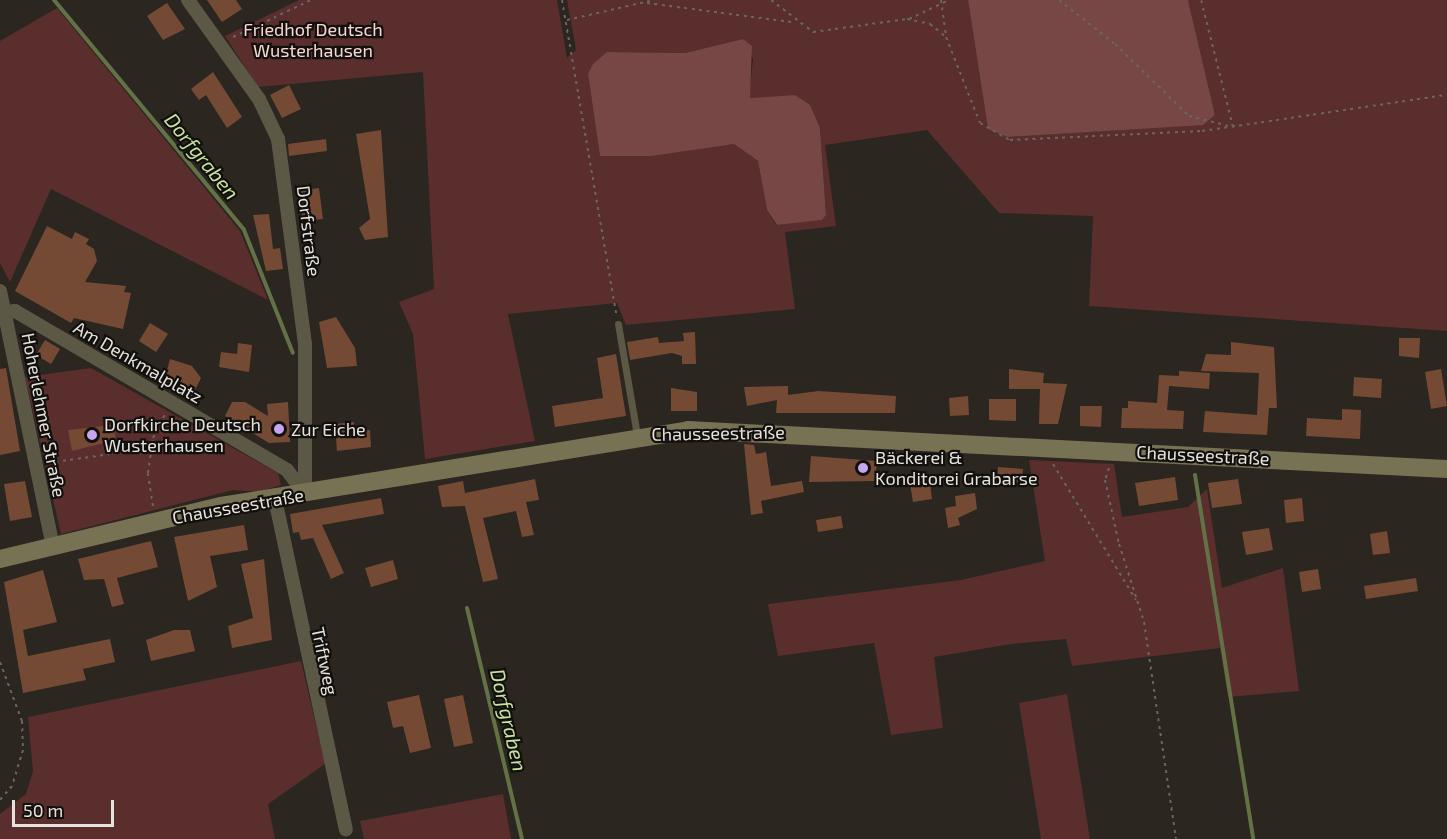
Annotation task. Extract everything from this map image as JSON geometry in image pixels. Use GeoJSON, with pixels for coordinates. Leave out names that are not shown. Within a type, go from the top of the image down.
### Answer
{"type":"FeatureCollection","features":[{"type":"Feature","properties":{"kind":"main road","name":"Chausseestraße"},"geometry":{"type":"LineString","coordinates":[[0,559],[214,508],[637,435],[768,430],[1447,469]]}},
{"type":"Feature","properties":{"kind":"street","name":"Dorfstraße"},"geometry":{"type":"LineString","coordinates":[[188,0],[259,99],[278,140],[305,345],[310,450],[305,494]]}},
{"type":"Feature","properties":{"kind":"street","name":"Hoherlehmer Straße"},"geometry":{"type":"LineString","coordinates":[[0,291],[53,546]]}},
{"type":"Feature","properties":{"kind":"street","name":"Am Denkmalplatz"},"geometry":{"type":"LineString","coordinates":[[6,312],[15,311],[287,470],[305,494]]}},
{"type":"Feature","properties":{"kind":"street","name":"Triftweg"},"geometry":{"type":"LineString","coordinates":[[275,499],[346,829]]}},
{"type":"Feature","properties":{"kind":"lane"},"geometry":{"type":"LineString","coordinates":[[618,324],[637,435]]}},
{"type":"Feature","properties":{"kind":"path"},"geometry":{"type":"LineString","coordinates":[[220,43],[311,0]]}},
{"type":"Feature","properties":{"kind":"path"},"geometry":{"type":"LineString","coordinates":[[562,0],[618,324]]}},
{"type":"Feature","properties":{"kind":"path"},"geometry":{"type":"LineString","coordinates":[[566,20],[654,0]]}},
{"type":"Feature","properties":{"kind":"path"},"geometry":{"type":"LineString","coordinates":[[771,0],[793,22],[813,32],[907,19],[941,6],[950,0]]}},
{"type":"Feature","properties":{"kind":"path"},"geometry":{"type":"LineString","coordinates":[[940,0],[946,37],[980,123],[997,136],[1010,140],[1233,128],[1447,95]]}},
{"type":"Feature","properties":{"kind":"path"},"geometry":{"type":"LineString","coordinates":[[1059,0],[1115,44],[1189,116],[1233,128]]}},
{"type":"Feature","properties":{"kind":"path"},"geometry":{"type":"LineString","coordinates":[[1201,0],[1233,128]]}},
{"type":"Feature","properties":{"kind":"path"},"geometry":{"type":"LineString","coordinates":[[647,3],[793,22]]}},
{"type":"Feature","properties":{"kind":"path"},"geometry":{"type":"LineString","coordinates":[[907,19],[930,24],[946,37]]}},
{"type":"Feature","properties":{"kind":"path"},"geometry":{"type":"LineString","coordinates":[[153,506],[148,473],[152,448],[172,403]]}},
{"type":"Feature","properties":{"kind":"path"},"geometry":{"type":"LineString","coordinates":[[36,465],[152,448]]}},
{"type":"Feature","properties":{"kind":"path"},"geometry":{"type":"LineString","coordinates":[[1049,457],[1139,605]]}},
{"type":"Feature","properties":{"kind":"path"},"geometry":{"type":"LineString","coordinates":[[1118,462],[1110,466],[1105,480],[1139,605],[1176,839]]}},
{"type":"Feature","properties":{"kind":"path"},"geometry":{"type":"LineString","coordinates":[[0,662],[22,721],[23,750],[12,786],[0,800]]}},
{"type":"Feature","properties":{"kind":"green space","name":"Friedhof Deutsch Wusterhausen"},"geometry":{"type":"Polygon","coordinates":[[[299,0],[557,0],[567,58],[576,50],[567,0],[968,0],[988,129],[1007,137],[1203,124],[1215,115],[1188,0],[1447,0],[1447,331],[1089,306],[1093,216],[999,213],[927,130],[825,145],[836,226],[785,232],[795,309],[626,325],[617,303],[508,314],[535,441],[425,459],[413,334],[399,302],[434,289],[423,72],[258,87],[225,36],[299,0]],[[743,39],[685,53],[613,52],[588,74],[600,155],[734,144],[758,161],[767,210],[776,225],[821,220],[826,215],[820,128],[790,96],[749,98],[753,59],[743,39]]]}},
{"type":"Feature","properties":{"kind":"green space"},"geometry":{"type":"Polygon","coordinates":[[[57,8],[240,231],[268,300],[51,189],[10,282],[0,263],[0,41],[57,8]]]}},
{"type":"Feature","properties":{"kind":"green space"},"geometry":{"type":"Polygon","coordinates":[[[91,368],[278,473],[281,485],[258,492],[233,490],[61,534],[25,377],[91,368]]]}},
{"type":"Feature","properties":{"kind":"green space"},"geometry":{"type":"Polygon","coordinates":[[[1029,460],[1114,464],[1122,517],[1188,507],[1207,489],[1222,588],[1283,568],[1299,691],[1228,697],[1220,648],[1072,666],[1066,639],[1011,644],[934,657],[943,728],[891,735],[874,643],[778,656],[768,604],[961,580],[1045,561],[1029,460]]]}},
{"type":"Feature","properties":{"kind":"green space"},"geometry":{"type":"Polygon","coordinates":[[[301,661],[325,764],[268,804],[275,839],[0,839],[0,814],[26,794],[33,771],[28,717],[301,661]]]}},
{"type":"Feature","properties":{"kind":"green space"},"geometry":{"type":"Polygon","coordinates":[[[1067,694],[1090,839],[1041,839],[1019,703],[1067,694]]]}},
{"type":"Feature","properties":{"kind":"green space"},"geometry":{"type":"Polygon","coordinates":[[[503,794],[511,839],[364,839],[360,821],[503,794]]]}},
{"type":"Feature","properties":{"kind":"shaded area"},"geometry":{"type":"Polygon","coordinates":[[[968,0],[1188,0],[1215,115],[1203,125],[1007,137],[988,129],[968,0]]]}},
{"type":"Feature","properties":{"kind":"shaded area"},"geometry":{"type":"Polygon","coordinates":[[[743,39],[752,46],[750,98],[795,95],[810,105],[820,128],[826,215],[822,220],[777,225],[767,210],[758,161],[734,144],[651,156],[600,156],[588,74],[593,64],[607,52],[685,53],[743,39]]]}},
{"type":"Feature","properties":{"kind":"building"},"geometry":{"type":"Polygon","coordinates":[[[207,0],[236,0],[242,9],[222,22],[207,0]]]}},
{"type":"Feature","properties":{"kind":"building"},"geometry":{"type":"Polygon","coordinates":[[[167,3],[185,29],[163,40],[147,16],[167,3]]]}},
{"type":"Feature","properties":{"kind":"building"},"geometry":{"type":"Polygon","coordinates":[[[213,72],[242,117],[227,128],[206,95],[199,100],[191,89],[213,72]]]}},
{"type":"Feature","properties":{"kind":"building"},"geometry":{"type":"Polygon","coordinates":[[[289,85],[301,109],[282,118],[270,95],[289,85]]]}},
{"type":"Feature","properties":{"kind":"building"},"geometry":{"type":"Polygon","coordinates":[[[381,130],[388,237],[365,240],[359,228],[370,219],[356,134],[381,130]]]}},
{"type":"Feature","properties":{"kind":"building"},"geometry":{"type":"Polygon","coordinates":[[[326,139],[327,151],[289,156],[288,144],[326,139]]]}},
{"type":"Feature","properties":{"kind":"building"},"geometry":{"type":"Polygon","coordinates":[[[319,188],[323,219],[303,221],[298,191],[319,188]]]}},
{"type":"Feature","properties":{"kind":"building"},"geometry":{"type":"Polygon","coordinates":[[[269,214],[273,249],[280,248],[283,269],[266,271],[253,215],[269,214]]]}},
{"type":"Feature","properties":{"kind":"building"},"geometry":{"type":"Polygon","coordinates":[[[47,226],[72,239],[75,232],[89,239],[86,244],[94,249],[97,261],[85,282],[126,286],[124,292],[131,293],[123,329],[74,318],[71,323],[15,291],[47,226]]]}},
{"type":"Feature","properties":{"kind":"building"},"geometry":{"type":"Polygon","coordinates":[[[336,317],[355,348],[357,366],[327,368],[319,322],[336,317]]]}},
{"type":"Feature","properties":{"kind":"building"},"geometry":{"type":"Polygon","coordinates":[[[150,323],[168,334],[156,352],[139,341],[150,323]]]}},
{"type":"Feature","properties":{"kind":"building"},"geometry":{"type":"Polygon","coordinates":[[[695,332],[696,364],[682,364],[682,356],[672,353],[630,360],[627,342],[658,337],[659,343],[684,341],[683,333],[695,332]]]}},
{"type":"Feature","properties":{"kind":"building"},"geometry":{"type":"Polygon","coordinates":[[[1399,338],[1420,338],[1419,358],[1399,356],[1399,338]]]}},
{"type":"Feature","properties":{"kind":"building"},"geometry":{"type":"Polygon","coordinates":[[[45,340],[60,349],[51,364],[36,355],[45,340]]]}},
{"type":"Feature","properties":{"kind":"building"},"geometry":{"type":"Polygon","coordinates":[[[1231,342],[1274,347],[1277,408],[1269,408],[1267,435],[1203,432],[1205,411],[1257,415],[1259,373],[1201,371],[1206,354],[1231,355],[1231,342]]]}},
{"type":"Feature","properties":{"kind":"building"},"geometry":{"type":"Polygon","coordinates":[[[238,343],[252,345],[249,372],[219,367],[221,352],[237,354],[238,343]]]}},
{"type":"Feature","properties":{"kind":"building"},"geometry":{"type":"Polygon","coordinates":[[[616,354],[626,416],[555,427],[552,406],[603,398],[597,358],[616,354]]]}},
{"type":"Feature","properties":{"kind":"building"},"geometry":{"type":"Polygon","coordinates":[[[170,359],[192,366],[201,378],[192,396],[164,382],[170,359]]]}},
{"type":"Feature","properties":{"kind":"building"},"geometry":{"type":"Polygon","coordinates":[[[6,368],[20,451],[0,455],[0,369],[6,368]]]}},
{"type":"Feature","properties":{"kind":"building"},"geometry":{"type":"Polygon","coordinates":[[[1009,369],[1044,373],[1043,383],[1067,384],[1058,424],[1039,424],[1040,389],[1009,389],[1009,369]]]}},
{"type":"Feature","properties":{"kind":"building"},"geometry":{"type":"Polygon","coordinates":[[[1441,369],[1447,406],[1431,409],[1425,372],[1441,369]]]}},
{"type":"Feature","properties":{"kind":"building"},"geometry":{"type":"Polygon","coordinates":[[[1179,371],[1210,373],[1209,389],[1169,386],[1167,410],[1184,411],[1183,429],[1121,428],[1122,408],[1128,408],[1128,401],[1157,403],[1159,375],[1179,376],[1179,371]]]}},
{"type":"Feature","properties":{"kind":"building"},"geometry":{"type":"Polygon","coordinates":[[[1354,377],[1382,379],[1381,398],[1353,396],[1354,377]]]}},
{"type":"Feature","properties":{"kind":"building"},"geometry":{"type":"Polygon","coordinates":[[[788,386],[788,395],[818,391],[896,396],[895,413],[776,413],[777,400],[747,406],[744,387],[788,386]]]}},
{"type":"Feature","properties":{"kind":"building"},"geometry":{"type":"Polygon","coordinates":[[[671,388],[697,392],[697,411],[671,411],[671,388]]]}},
{"type":"Feature","properties":{"kind":"building"},"geometry":{"type":"Polygon","coordinates":[[[968,396],[969,415],[950,416],[949,398],[968,396]]]}},
{"type":"Feature","properties":{"kind":"building"},"geometry":{"type":"Polygon","coordinates":[[[989,399],[1016,399],[1016,421],[989,420],[989,399]]]}},
{"type":"Feature","properties":{"kind":"building"},"geometry":{"type":"Polygon","coordinates":[[[232,402],[245,402],[268,416],[267,404],[288,402],[290,442],[269,443],[225,416],[232,402]]]}},
{"type":"Feature","properties":{"kind":"building"},"geometry":{"type":"Polygon","coordinates":[[[1080,406],[1102,406],[1101,427],[1080,426],[1080,406]]]}},
{"type":"Feature","properties":{"kind":"building"},"geometry":{"type":"Polygon","coordinates":[[[1342,409],[1361,410],[1360,439],[1306,436],[1307,418],[1342,420],[1342,409]]]}},
{"type":"Feature","properties":{"kind":"building"},"geometry":{"type":"Polygon","coordinates":[[[354,422],[354,431],[370,430],[371,447],[337,451],[335,424],[354,422]]]}},
{"type":"Feature","properties":{"kind":"building","name":"Dorfkirche Deutsch Wusterhausen"},"geometry":{"type":"Polygon","coordinates":[[[113,425],[116,440],[72,451],[68,430],[113,425]]]}},
{"type":"Feature","properties":{"kind":"building"},"geometry":{"type":"Polygon","coordinates":[[[744,444],[754,445],[756,454],[766,452],[771,486],[802,481],[804,492],[761,501],[763,513],[751,515],[744,444]]]}},
{"type":"Feature","properties":{"kind":"building"},"geometry":{"type":"Polygon","coordinates":[[[811,456],[877,461],[875,481],[809,482],[811,456]]]}},
{"type":"Feature","properties":{"kind":"building"},"geometry":{"type":"Polygon","coordinates":[[[998,467],[1023,469],[1022,482],[997,484],[998,467]]]}},
{"type":"Feature","properties":{"kind":"building"},"geometry":{"type":"Polygon","coordinates":[[[1175,477],[1178,500],[1139,506],[1135,483],[1175,477]]]}},
{"type":"Feature","properties":{"kind":"building"},"geometry":{"type":"Polygon","coordinates":[[[535,479],[539,500],[526,502],[534,535],[522,537],[516,511],[483,518],[498,579],[483,582],[465,506],[442,507],[438,486],[463,481],[465,493],[535,479]]]}},
{"type":"Feature","properties":{"kind":"building"},"geometry":{"type":"Polygon","coordinates":[[[1238,479],[1242,504],[1212,508],[1208,483],[1238,479]]]}},
{"type":"Feature","properties":{"kind":"building"},"geometry":{"type":"Polygon","coordinates":[[[25,481],[32,517],[10,521],[4,484],[25,481]]]}},
{"type":"Feature","properties":{"kind":"building"},"geometry":{"type":"Polygon","coordinates":[[[930,483],[932,499],[913,502],[910,484],[930,483]]]}},
{"type":"Feature","properties":{"kind":"building"},"geometry":{"type":"Polygon","coordinates":[[[975,493],[977,509],[958,518],[960,525],[948,528],[945,508],[956,506],[955,496],[975,493]]]}},
{"type":"Feature","properties":{"kind":"building"},"geometry":{"type":"Polygon","coordinates":[[[381,498],[384,514],[322,525],[344,573],[331,579],[313,538],[301,540],[299,532],[293,533],[290,514],[381,498]]]}},
{"type":"Feature","properties":{"kind":"building"},"geometry":{"type":"Polygon","coordinates":[[[1302,498],[1304,521],[1286,523],[1284,500],[1302,498]]]}},
{"type":"Feature","properties":{"kind":"building"},"geometry":{"type":"Polygon","coordinates":[[[841,516],[843,528],[818,532],[816,520],[841,516]]]}},
{"type":"Feature","properties":{"kind":"building"},"geometry":{"type":"Polygon","coordinates":[[[244,525],[248,550],[210,556],[217,587],[188,601],[174,537],[244,525]]]}},
{"type":"Feature","properties":{"kind":"building"},"geometry":{"type":"Polygon","coordinates":[[[1269,528],[1273,550],[1246,555],[1242,532],[1269,528]]]}},
{"type":"Feature","properties":{"kind":"building"},"geometry":{"type":"Polygon","coordinates":[[[1387,531],[1390,553],[1373,555],[1370,534],[1387,531]]]}},
{"type":"Feature","properties":{"kind":"building"},"geometry":{"type":"Polygon","coordinates":[[[151,541],[158,567],[117,578],[124,604],[112,607],[104,579],[84,580],[78,559],[151,541]]]}},
{"type":"Feature","properties":{"kind":"building"},"geometry":{"type":"Polygon","coordinates":[[[264,559],[272,640],[232,648],[228,626],[253,618],[241,564],[264,559]]]}},
{"type":"Feature","properties":{"kind":"building"},"geometry":{"type":"Polygon","coordinates":[[[393,560],[398,579],[371,587],[365,568],[393,560]]]}},
{"type":"Feature","properties":{"kind":"building"},"geometry":{"type":"Polygon","coordinates":[[[1318,569],[1321,589],[1302,592],[1299,572],[1318,569]]]}},
{"type":"Feature","properties":{"kind":"building"},"geometry":{"type":"Polygon","coordinates":[[[43,570],[57,622],[23,630],[28,656],[110,639],[115,662],[83,669],[86,680],[23,693],[4,582],[43,570]]]}},
{"type":"Feature","properties":{"kind":"building"},"geometry":{"type":"Polygon","coordinates":[[[1416,578],[1418,591],[1366,599],[1364,586],[1416,578]]]}},
{"type":"Feature","properties":{"kind":"building"},"geometry":{"type":"Polygon","coordinates":[[[174,630],[190,630],[195,651],[151,661],[146,640],[174,630]]]}},
{"type":"Feature","properties":{"kind":"building"},"geometry":{"type":"Polygon","coordinates":[[[419,695],[431,748],[410,753],[403,726],[393,728],[387,702],[419,695]]]}},
{"type":"Feature","properties":{"kind":"building"},"geometry":{"type":"Polygon","coordinates":[[[463,695],[473,743],[454,747],[444,699],[463,695]]]}},
{"type":"Feature","properties":{"kind":"waterway","name":"Dorfgraben"},"geometry":{"type":"LineString","coordinates":[[54,0],[244,230],[293,353]]}},
{"type":"Feature","properties":{"kind":"waterway"},"geometry":{"type":"LineString","coordinates":[[1195,475],[1253,839]]}},
{"type":"Feature","properties":{"kind":"waterway","name":"Dorfgraben"},"geometry":{"type":"LineString","coordinates":[[467,608],[522,839]]}},
{"type":"Feature","properties":{"kind":"place","name":"Zur Eiche"},"geometry":{"type":"Point","coordinates":[279,429]}},
{"type":"Feature","properties":{"kind":"place","name":"Dorfkirche Deutsch Wusterhausen"},"geometry":{"type":"Point","coordinates":[92,435]}},
{"type":"Feature","properties":{"kind":"place","name":"Bäckerei & Konditorei Grabarse"},"geometry":{"type":"Point","coordinates":[863,468]}}]}
